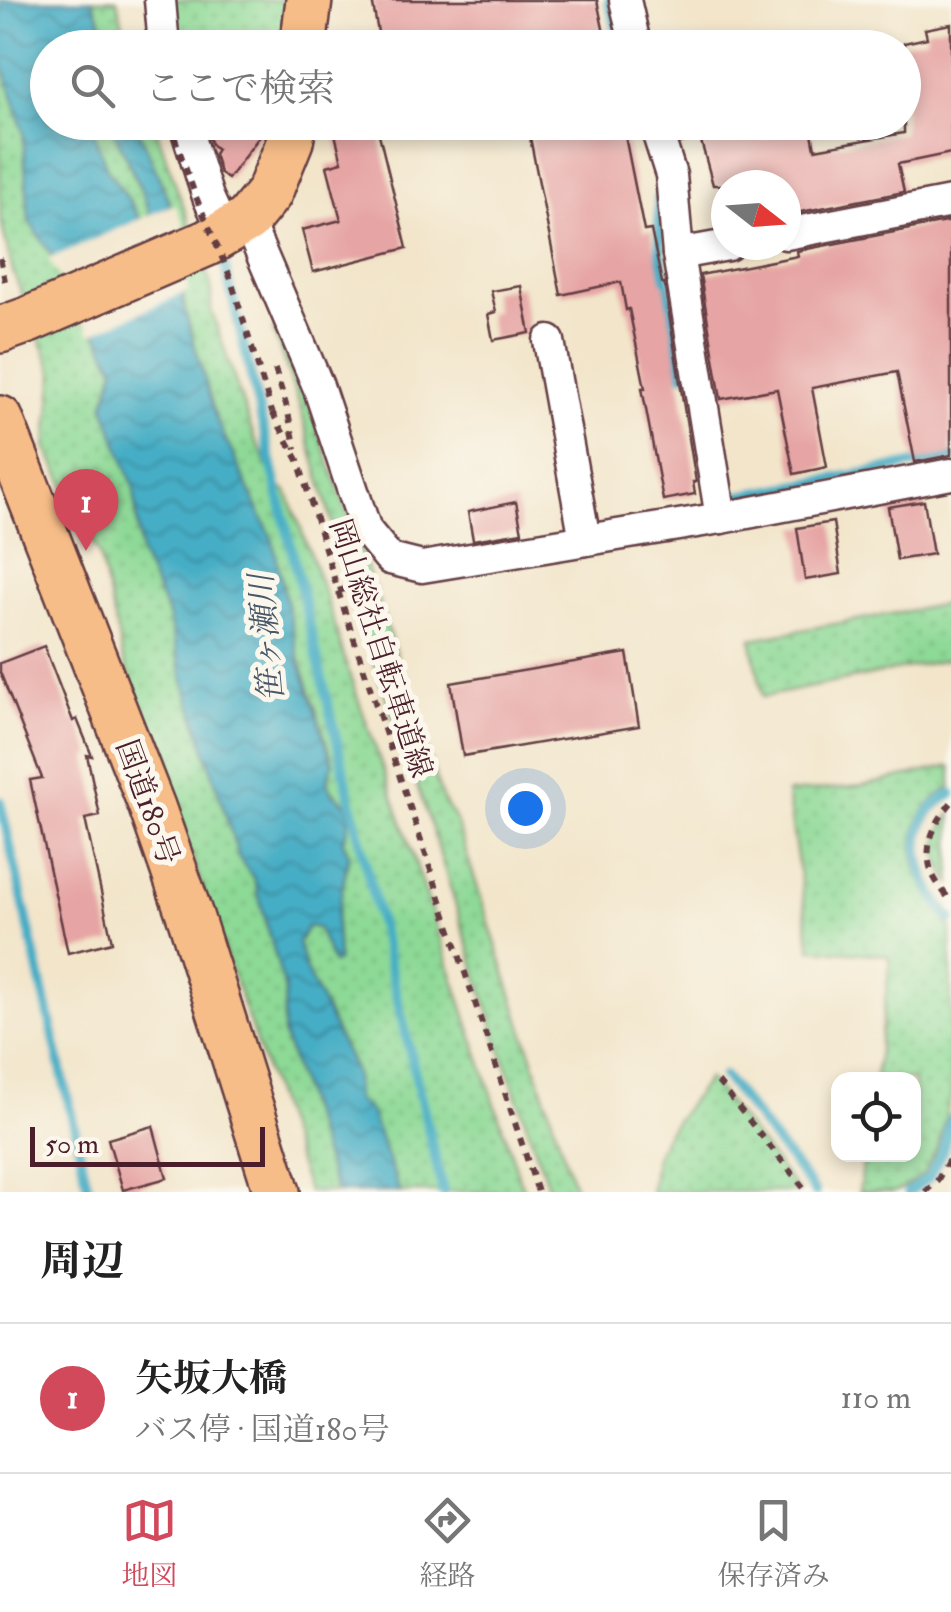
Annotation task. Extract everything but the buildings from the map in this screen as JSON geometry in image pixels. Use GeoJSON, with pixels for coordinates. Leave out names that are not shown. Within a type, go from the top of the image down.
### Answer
{"type":"FeatureCollection","features":[{"type":"Feature","properties":{"kind":"highway"},"geometry":{"type":"LineString","coordinates":[[306,30],[308,0]]}},
{"type":"Feature","properties":{"kind":"highway"},"geometry":{"type":"LineString","coordinates":[[14,325],[226,232],[269,192],[290,140]]}},
{"type":"Feature","properties":{"kind":"highway","name":"国道180号"},"geometry":{"type":"LineString","coordinates":[[0,419],[152,807],[277,1192]]}},
{"type":"Feature","properties":{"kind":"street"},"geometry":{"type":"LineString","coordinates":[[160,0],[162,30]]}},
{"type":"Feature","properties":{"kind":"street"},"geometry":{"type":"LineString","coordinates":[[625,0],[632,30]]}},
{"type":"Feature","properties":{"kind":"street"},"geometry":{"type":"LineString","coordinates":[[190,140],[208,197],[226,232],[318,386],[366,530],[390,559],[422,567],[585,540],[719,502],[951,474]]}},
{"type":"Feature","properties":{"kind":"street"},"geometry":{"type":"LineString","coordinates":[[659,140],[671,175],[678,254],[719,502]]}},
{"type":"Feature","properties":{"kind":"street"},"geometry":{"type":"LineString","coordinates":[[801,231],[951,202]]}},
{"type":"Feature","properties":{"kind":"street"},"geometry":{"type":"LineString","coordinates":[[678,254],[711,248]]}},
{"type":"Feature","properties":{"kind":"street"},"geometry":{"type":"LineString","coordinates":[[550,340],[585,540]]}},
{"type":"Feature","properties":{"kind":"path","name":"岡山総社自転車道線"},"geometry":{"type":"LineString","coordinates":[[175,140],[229,274],[272,412],[298,460],[344,610],[538,1192]]}},
{"type":"Feature","properties":{"kind":"path"},"geometry":{"type":"LineString","coordinates":[[0,258],[6,281]]}},
{"type":"Feature","properties":{"kind":"path"},"geometry":{"type":"LineString","coordinates":[[951,803],[934,826],[928,852],[932,873],[951,902]]}},
{"type":"Feature","properties":{"kind":"path"},"geometry":{"type":"LineString","coordinates":[[718,1082],[807,1192]]}},
{"type":"Feature","properties":{"kind":"path"},"geometry":{"type":"LineString","coordinates":[[925,1192],[938,1182],[951,1156]]}},
{"type":"Feature","properties":{"kind":"green space"},"geometry":{"type":"Polygon","coordinates":[[[92,0],[117,0],[124,30],[105,30],[92,0]]]}},
{"type":"Feature","properties":{"kind":"green space"},"geometry":{"type":"Polygon","coordinates":[[[169,0],[287,0],[284,30],[172,30],[169,0]]]}},
{"type":"Feature","properties":{"kind":"green space"},"geometry":{"type":"Polygon","coordinates":[[[0,55],[23,131],[29,221],[72,286],[115,369],[104,406],[134,488],[141,555],[168,615],[183,678],[239,858],[254,879],[285,990],[283,1033],[336,1192],[308,1192],[123,658],[99,554],[46,447],[54,374],[13,272],[0,218],[0,55]]]}},
{"type":"Feature","properties":{"kind":"green space"},"geometry":{"type":"Polygon","coordinates":[[[97,140],[118,140],[148,207],[156,246],[129,200],[107,169],[97,140]]]}},
{"type":"Feature","properties":{"kind":"green space"},"geometry":{"type":"Polygon","coordinates":[[[143,140],[160,140],[211,285],[211,310],[254,437],[275,485],[287,491],[326,597],[524,1192],[400,1192],[356,1100],[355,1072],[306,970],[298,943],[308,926],[318,928],[333,963],[338,961],[336,921],[349,854],[343,842],[346,803],[330,786],[333,763],[240,475],[215,416],[184,307],[179,225],[143,140]]]}},
{"type":"Feature","properties":{"kind":"green space"},"geometry":{"type":"Polygon","coordinates":[[[278,328],[371,580],[349,584],[298,400],[273,330],[278,328]]]}},
{"type":"Feature","properties":{"kind":"green space"},"geometry":{"type":"Polygon","coordinates":[[[374,587],[442,798],[456,821],[576,1192],[550,1192],[499,1044],[430,823],[350,593],[374,587]]]}},
{"type":"Feature","properties":{"kind":"green space"},"geometry":{"type":"Polygon","coordinates":[[[951,603],[951,659],[763,697],[751,639],[951,603]]]}},
{"type":"Feature","properties":{"kind":"green space"},"geometry":{"type":"Polygon","coordinates":[[[951,766],[951,787],[920,818],[914,854],[926,891],[951,926],[951,1096],[938,1146],[924,1174],[895,1192],[859,1192],[863,1162],[921,1162],[921,1072],[876,1072],[890,963],[887,955],[811,949],[787,793],[862,786],[951,766]]]}},
{"type":"Feature","properties":{"kind":"green space"},"geometry":{"type":"Polygon","coordinates":[[[951,813],[951,884],[941,866],[938,848],[941,831],[951,813]]]}},
{"type":"Feature","properties":{"kind":"green space"},"geometry":{"type":"Polygon","coordinates":[[[708,1078],[799,1192],[651,1192],[655,1158],[664,1137],[708,1078]]]}},
{"type":"Feature","properties":{"kind":"water","name":"笹ヶ瀬川"},"geometry":{"type":"Polygon","coordinates":[[[0,0],[92,0],[105,30],[30,30],[30,140],[97,140],[107,169],[154,243],[148,207],[118,140],[143,140],[179,225],[184,307],[215,416],[273,541],[300,663],[333,764],[329,787],[347,807],[349,815],[343,842],[349,854],[336,921],[338,961],[333,964],[318,928],[308,926],[298,943],[306,970],[355,1072],[356,1100],[370,1111],[400,1192],[336,1192],[283,1033],[285,990],[254,879],[239,858],[183,678],[168,615],[141,555],[134,488],[104,406],[115,368],[72,286],[29,221],[23,131],[0,55],[0,0]]]}},
{"type":"Feature","properties":{"kind":"pier"},"geometry":{"type":"Polygon","coordinates":[[[175,204],[184,224],[188,291],[91,334],[48,259],[175,204]]]}},
{"type":"Feature","properties":{"kind":"waterway"},"geometry":{"type":"LineString","coordinates":[[609,0],[617,30]]}},
{"type":"Feature","properties":{"kind":"waterway"},"geometry":{"type":"LineString","coordinates":[[658,198],[661,260],[683,374]]}},
{"type":"Feature","properties":{"kind":"waterway"},"geometry":{"type":"LineString","coordinates":[[221,249],[443,1192]]}},
{"type":"Feature","properties":{"kind":"waterway"},"geometry":{"type":"LineString","coordinates":[[721,493],[734,497],[951,457]]}},
{"type":"Feature","properties":{"kind":"waterway"},"geometry":{"type":"LineString","coordinates":[[951,794],[934,806],[919,837],[923,871],[951,919]]}},
{"type":"Feature","properties":{"kind":"waterway"},"geometry":{"type":"LineString","coordinates":[[0,801],[89,1192]]}},
{"type":"Feature","properties":{"kind":"waterway"},"geometry":{"type":"LineString","coordinates":[[724,1076],[815,1192]]}},
{"type":"Feature","properties":{"kind":"waterway"},"geometry":{"type":"LineString","coordinates":[[908,1192],[929,1178],[943,1150],[951,1119]]}},
{"type":"Feature","properties":{"kind":"place","name":"矢坂大橋"},"geometry":{"type":"Point","coordinates":[86,551]}}]}
